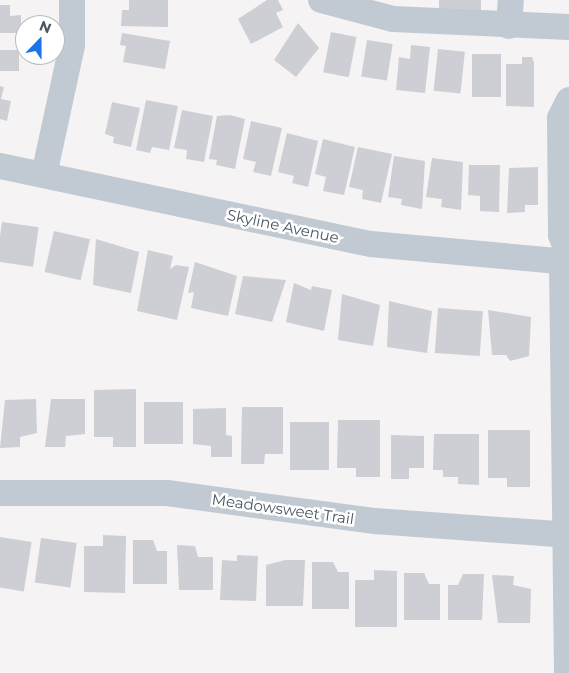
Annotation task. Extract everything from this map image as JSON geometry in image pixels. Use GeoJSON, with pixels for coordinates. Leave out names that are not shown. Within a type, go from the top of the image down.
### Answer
{"type":"FeatureCollection","features":[{"type":"Feature","properties":{"kind":"street"},"geometry":{"type":"LineString","coordinates":[[44,175],[72,45],[72,0]]}},
{"type":"Feature","properties":{"kind":"street"},"geometry":{"type":"LineString","coordinates":[[321,0],[393,19],[509,26],[569,27]]}},
{"type":"Feature","properties":{"kind":"street"},"geometry":{"type":"LineString","coordinates":[[509,26],[511,0]]}},
{"type":"Feature","properties":{"kind":"street"},"geometry":{"type":"LineString","coordinates":[[567,673],[567,260],[561,235],[560,118],[569,100]]}},
{"type":"Feature","properties":{"kind":"street","name":"Skyline Avenue"},"geometry":{"type":"LineString","coordinates":[[0,166],[371,244],[567,260]]}},
{"type":"Feature","properties":{"kind":"street","name":"Meadowsweet Trail"},"geometry":{"type":"LineString","coordinates":[[0,493],[167,493],[375,521],[568,534]]}},
{"type":"Feature","properties":{"kind":"building"},"geometry":{"type":"Polygon","coordinates":[[[129,0],[168,0],[168,27],[121,26],[122,10],[129,10],[129,0]]]}},
{"type":"Feature","properties":{"kind":"building"},"geometry":{"type":"Polygon","coordinates":[[[267,0],[278,0],[283,10],[276,13],[283,27],[251,44],[238,19],[267,0]]]}},
{"type":"Feature","properties":{"kind":"building"},"geometry":{"type":"Polygon","coordinates":[[[439,0],[481,0],[481,10],[439,10],[439,0]]]}},
{"type":"Feature","properties":{"kind":"building"},"geometry":{"type":"Polygon","coordinates":[[[0,5],[10,5],[10,16],[15,16],[15,33],[0,33],[0,5]]]}},
{"type":"Feature","properties":{"kind":"building"},"geometry":{"type":"Polygon","coordinates":[[[298,23],[319,48],[296,77],[274,60],[298,23]]]}},
{"type":"Feature","properties":{"kind":"building"},"geometry":{"type":"Polygon","coordinates":[[[331,32],[357,37],[349,77],[323,72],[331,32]]]}},
{"type":"Feature","properties":{"kind":"building"},"geometry":{"type":"Polygon","coordinates":[[[122,33],[170,41],[165,69],[123,62],[126,46],[120,45],[122,33]]]}},
{"type":"Feature","properties":{"kind":"building"},"geometry":{"type":"Polygon","coordinates":[[[367,40],[393,44],[387,81],[361,77],[367,40]]]}},
{"type":"Feature","properties":{"kind":"building"},"geometry":{"type":"Polygon","coordinates":[[[411,45],[430,47],[425,93],[396,90],[399,57],[410,59],[411,45]]]}},
{"type":"Feature","properties":{"kind":"building"},"geometry":{"type":"Polygon","coordinates":[[[438,49],[465,52],[460,94],[434,91],[438,49]]]}},
{"type":"Feature","properties":{"kind":"building"},"geometry":{"type":"Polygon","coordinates":[[[0,50],[15,50],[15,65],[19,65],[19,71],[0,71],[0,50]]]}},
{"type":"Feature","properties":{"kind":"building"},"geometry":{"type":"Polygon","coordinates":[[[472,54],[501,54],[501,97],[472,97],[472,54]]]}},
{"type":"Feature","properties":{"kind":"building"},"geometry":{"type":"Polygon","coordinates":[[[522,57],[532,57],[534,63],[534,107],[506,106],[506,64],[522,64],[522,57]]]}},
{"type":"Feature","properties":{"kind":"building"},"geometry":{"type":"Polygon","coordinates":[[[0,86],[4,87],[1,99],[11,101],[7,121],[0,119],[0,86]]]}},
{"type":"Feature","properties":{"kind":"building"},"geometry":{"type":"Polygon","coordinates":[[[146,100],[178,106],[169,150],[152,147],[150,153],[136,150],[146,100]]]}},
{"type":"Feature","properties":{"kind":"building"},"geometry":{"type":"Polygon","coordinates":[[[112,102],[140,108],[131,147],[113,143],[114,137],[105,134],[112,102]]]}},
{"type":"Feature","properties":{"kind":"building"},"geometry":{"type":"Polygon","coordinates":[[[182,110],[213,116],[204,162],[186,159],[187,150],[174,148],[182,110]]]}},
{"type":"Feature","properties":{"kind":"building"},"geometry":{"type":"Polygon","coordinates":[[[230,115],[245,119],[235,169],[216,165],[217,160],[209,159],[217,116],[230,115]]]}},
{"type":"Feature","properties":{"kind":"building"},"geometry":{"type":"Polygon","coordinates":[[[251,121],[282,128],[271,176],[253,172],[256,162],[243,159],[251,121]]]}},
{"type":"Feature","properties":{"kind":"building"},"geometry":{"type":"Polygon","coordinates":[[[287,133],[318,141],[308,187],[292,183],[294,176],[278,172],[287,133]]]}},
{"type":"Feature","properties":{"kind":"building"},"geometry":{"type":"Polygon","coordinates":[[[323,139],[355,147],[344,195],[323,191],[326,177],[315,174],[323,139]]]}},
{"type":"Feature","properties":{"kind":"building"},"geometry":{"type":"Polygon","coordinates":[[[358,147],[392,154],[381,203],[362,199],[363,190],[349,187],[358,147]]]}},
{"type":"Feature","properties":{"kind":"building"},"geometry":{"type":"Polygon","coordinates":[[[394,156],[425,161],[422,209],[401,205],[402,199],[388,197],[394,156]]]}},
{"type":"Feature","properties":{"kind":"building"},"geometry":{"type":"Polygon","coordinates":[[[432,158],[463,162],[461,210],[441,207],[442,199],[426,197],[432,158]]]}},
{"type":"Feature","properties":{"kind":"building"},"geometry":{"type":"Polygon","coordinates":[[[469,165],[500,165],[499,212],[480,211],[480,196],[468,195],[469,165]]]}},
{"type":"Feature","properties":{"kind":"building"},"geometry":{"type":"Polygon","coordinates":[[[538,167],[538,205],[525,205],[525,212],[507,213],[509,168],[538,167]]]}},
{"type":"Feature","properties":{"kind":"building"},"geometry":{"type":"Polygon","coordinates":[[[2,222],[39,227],[33,267],[0,262],[2,222]]]}},
{"type":"Feature","properties":{"kind":"building"},"geometry":{"type":"Polygon","coordinates":[[[54,231],[90,239],[81,280],[45,272],[54,231]]]}},
{"type":"Feature","properties":{"kind":"building"},"geometry":{"type":"Polygon","coordinates":[[[96,239],[139,252],[131,293],[93,285],[96,239]]]}},
{"type":"Feature","properties":{"kind":"building"},"geometry":{"type":"Polygon","coordinates":[[[148,250],[173,256],[170,269],[176,265],[189,267],[177,320],[137,311],[148,250]]]}},
{"type":"Feature","properties":{"kind":"building"},"geometry":{"type":"Polygon","coordinates":[[[195,262],[237,276],[228,316],[191,308],[194,292],[188,293],[195,262]]]}},
{"type":"Feature","properties":{"kind":"building"},"geometry":{"type":"Polygon","coordinates":[[[243,276],[286,280],[272,322],[235,314],[243,276]]]}},
{"type":"Feature","properties":{"kind":"building"},"geometry":{"type":"Polygon","coordinates":[[[294,283],[311,290],[312,286],[332,290],[324,331],[286,322],[294,283]]]}},
{"type":"Feature","properties":{"kind":"building"},"geometry":{"type":"Polygon","coordinates":[[[342,294],[380,305],[373,346],[338,340],[342,294]]]}},
{"type":"Feature","properties":{"kind":"building"},"geometry":{"type":"Polygon","coordinates":[[[389,301],[432,311],[427,353],[387,347],[389,301]]]}},
{"type":"Feature","properties":{"kind":"building"},"geometry":{"type":"Polygon","coordinates":[[[438,308],[483,311],[480,356],[435,353],[438,308]]]}},
{"type":"Feature","properties":{"kind":"building"},"geometry":{"type":"Polygon","coordinates":[[[488,310],[531,317],[529,356],[510,361],[506,355],[492,355],[488,310]]]}},
{"type":"Feature","properties":{"kind":"building"},"geometry":{"type":"Polygon","coordinates":[[[136,389],[136,447],[113,447],[113,437],[94,437],[94,390],[136,389]]]}},
{"type":"Feature","properties":{"kind":"building"},"geometry":{"type":"Polygon","coordinates":[[[36,399],[37,433],[20,437],[20,447],[0,448],[5,400],[36,399]]]}},
{"type":"Feature","properties":{"kind":"building"},"geometry":{"type":"Polygon","coordinates":[[[51,399],[85,399],[85,434],[66,436],[65,447],[45,447],[51,399]]]}},
{"type":"Feature","properties":{"kind":"building"},"geometry":{"type":"Polygon","coordinates":[[[144,402],[183,402],[183,444],[144,444],[144,402]]]}},
{"type":"Feature","properties":{"kind":"building"},"geometry":{"type":"Polygon","coordinates":[[[242,407],[283,407],[283,454],[265,454],[264,464],[241,464],[242,407]]]}},
{"type":"Feature","properties":{"kind":"building"},"geometry":{"type":"Polygon","coordinates":[[[226,408],[226,435],[232,436],[232,457],[211,457],[211,446],[193,444],[193,409],[226,408]]]}},
{"type":"Feature","properties":{"kind":"building"},"geometry":{"type":"Polygon","coordinates":[[[338,420],[380,420],[380,477],[356,477],[356,468],[337,468],[338,420]]]}},
{"type":"Feature","properties":{"kind":"building"},"geometry":{"type":"Polygon","coordinates":[[[290,422],[329,422],[329,470],[290,470],[290,422]]]}},
{"type":"Feature","properties":{"kind":"building"},"geometry":{"type":"Polygon","coordinates":[[[488,430],[530,430],[530,487],[507,487],[507,478],[488,478],[488,430]]]}},
{"type":"Feature","properties":{"kind":"building"},"geometry":{"type":"Polygon","coordinates":[[[434,434],[479,434],[479,485],[458,484],[458,477],[443,477],[443,470],[433,470],[434,434]]]}},
{"type":"Feature","properties":{"kind":"building"},"geometry":{"type":"Polygon","coordinates":[[[391,435],[424,436],[424,468],[409,468],[409,479],[391,479],[391,435]]]}},
{"type":"Feature","properties":{"kind":"building"},"geometry":{"type":"Polygon","coordinates":[[[103,535],[126,536],[125,593],[84,592],[84,546],[103,546],[103,535]]]}},
{"type":"Feature","properties":{"kind":"building"},"geometry":{"type":"Polygon","coordinates":[[[0,537],[32,542],[24,591],[0,588],[0,537]]]}},
{"type":"Feature","properties":{"kind":"building"},"geometry":{"type":"Polygon","coordinates":[[[41,538],[77,543],[70,588],[35,583],[41,538]]]}},
{"type":"Feature","properties":{"kind":"building"},"geometry":{"type":"Polygon","coordinates":[[[133,540],[153,540],[157,551],[167,551],[167,584],[133,584],[133,540]]]}},
{"type":"Feature","properties":{"kind":"building"},"geometry":{"type":"Polygon","coordinates":[[[177,545],[195,546],[198,557],[213,557],[213,590],[179,590],[177,545]]]}},
{"type":"Feature","properties":{"kind":"building"},"geometry":{"type":"Polygon","coordinates":[[[237,555],[258,556],[256,601],[220,600],[222,560],[237,561],[237,555]]]}},
{"type":"Feature","properties":{"kind":"building"},"geometry":{"type":"Polygon","coordinates":[[[285,560],[305,560],[303,606],[266,606],[266,565],[285,560]]]}},
{"type":"Feature","properties":{"kind":"building"},"geometry":{"type":"Polygon","coordinates":[[[312,562],[333,562],[338,572],[349,572],[349,609],[312,609],[312,562]]]}},
{"type":"Feature","properties":{"kind":"building"},"geometry":{"type":"Polygon","coordinates":[[[374,570],[397,571],[397,627],[355,627],[355,580],[374,580],[374,570]]]}},
{"type":"Feature","properties":{"kind":"building"},"geometry":{"type":"Polygon","coordinates":[[[404,573],[424,573],[429,584],[440,584],[440,620],[404,620],[404,573]]]}},
{"type":"Feature","properties":{"kind":"building"},"geometry":{"type":"Polygon","coordinates":[[[463,574],[484,574],[482,620],[448,620],[448,585],[458,585],[463,574]]]}},
{"type":"Feature","properties":{"kind":"building"},"geometry":{"type":"Polygon","coordinates":[[[492,575],[514,576],[513,585],[531,589],[530,623],[498,623],[492,575]]]}}]}
